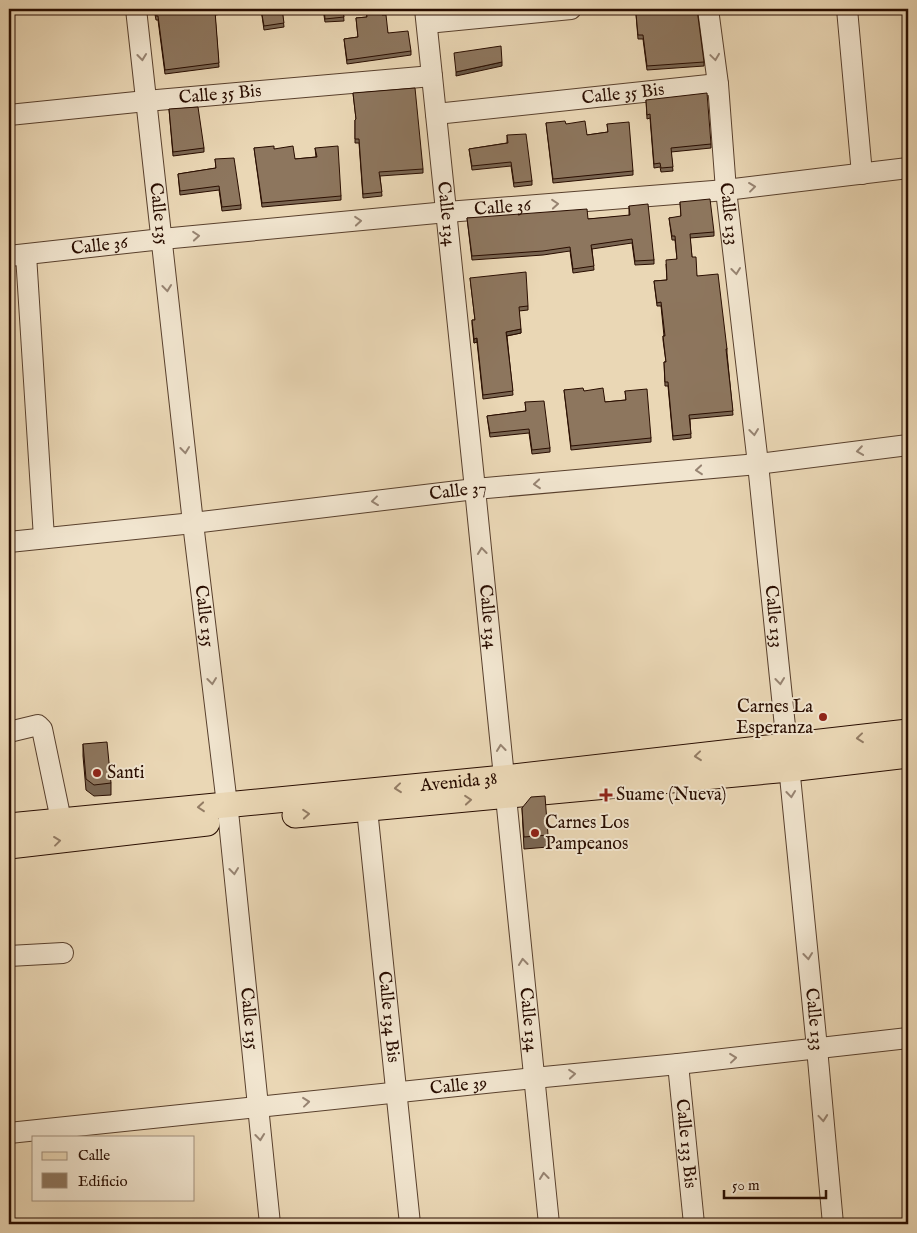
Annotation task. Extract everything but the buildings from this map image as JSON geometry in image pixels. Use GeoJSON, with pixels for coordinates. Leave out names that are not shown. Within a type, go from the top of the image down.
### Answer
{"type":"FeatureCollection","features":[{"type":"Feature","properties":{"kind":"main road","name":"Avenida 38"},"geometry":{"type":"LineString","coordinates":[[788,757],[908,732]]}},
{"type":"Feature","properties":{"kind":"main road","name":"Avenida 38"},"geometry":{"type":"LineString","coordinates":[[9,846],[228,813],[505,787],[788,757],[908,755]]}},
{"type":"Feature","properties":{"kind":"main road","name":"Avenida 38"},"geometry":{"type":"LineString","coordinates":[[9,826],[61,820],[367,809],[505,787]]}},
{"type":"Feature","properties":{"kind":"street","name":"Calle 135"},"geometry":{"type":"LineString","coordinates":[[136,9],[193,523],[228,813],[270,1224]]}},
{"type":"Feature","properties":{"kind":"street"},"geometry":{"type":"LineString","coordinates":[[426,16],[571,9]]}},
{"type":"Feature","properties":{"kind":"street","name":"Calle 133"},"geometry":{"type":"LineString","coordinates":[[708,9],[718,84],[726,190],[758,464],[833,1224]]}},
{"type":"Feature","properties":{"kind":"street"},"geometry":{"type":"LineString","coordinates":[[846,9],[862,174]]}},
{"type":"Feature","properties":{"kind":"street","name":"Calle 134"},"geometry":{"type":"LineString","coordinates":[[426,16],[476,489],[549,1224]]}},
{"type":"Feature","properties":{"kind":"street","name":"Calle 35 Bis"},"geometry":{"type":"LineString","coordinates":[[9,115],[146,100],[432,76]]}},
{"type":"Feature","properties":{"kind":"street","name":"Calle 35 Bis"},"geometry":{"type":"LineString","coordinates":[[436,114],[718,84]]}},
{"type":"Feature","properties":{"kind":"street","name":"Calle 36"},"geometry":{"type":"LineString","coordinates":[[17,255],[447,212],[726,190],[908,168]]}},
{"type":"Feature","properties":{"kind":"street"},"geometry":{"type":"LineString","coordinates":[[17,255],[44,538]]}},
{"type":"Feature","properties":{"kind":"street","name":"Calle 37"},"geometry":{"type":"LineString","coordinates":[[9,542],[193,523],[476,489],[758,464],[908,444]]}},
{"type":"Feature","properties":{"kind":"street"},"geometry":{"type":"LineString","coordinates":[[9,732],[38,725],[42,729],[61,820]]}},
{"type":"Feature","properties":{"kind":"street","name":"Calle 134 Bis"},"geometry":{"type":"LineString","coordinates":[[367,809],[410,1224]]}},
{"type":"Feature","properties":{"kind":"street"},"geometry":{"type":"LineString","coordinates":[[9,956],[63,952]]}},
{"type":"Feature","properties":{"kind":"street","name":"Calle 39"},"geometry":{"type":"LineString","coordinates":[[9,1133],[678,1064],[908,1038]]}},
{"type":"Feature","properties":{"kind":"street","name":"Calle 133 Bis"},"geometry":{"type":"LineString","coordinates":[[678,1064],[694,1224]]}},
{"type":"Feature","properties":{"kind":"place","name":"Carnes La Esperanza"},"geometry":{"type":"Point","coordinates":[823,717]}},
{"type":"Feature","properties":{"kind":"place","name":"Santi"},"geometry":{"type":"Point","coordinates":[97,773]}},
{"type":"Feature","properties":{"kind":"place","name":"Suame (Nueva)"},"geometry":{"type":"Point","coordinates":[606,795]}},
{"type":"Feature","properties":{"kind":"place","name":"Carnes Los Pampeanos"},"geometry":{"type":"Point","coordinates":[535,833]}}]}
